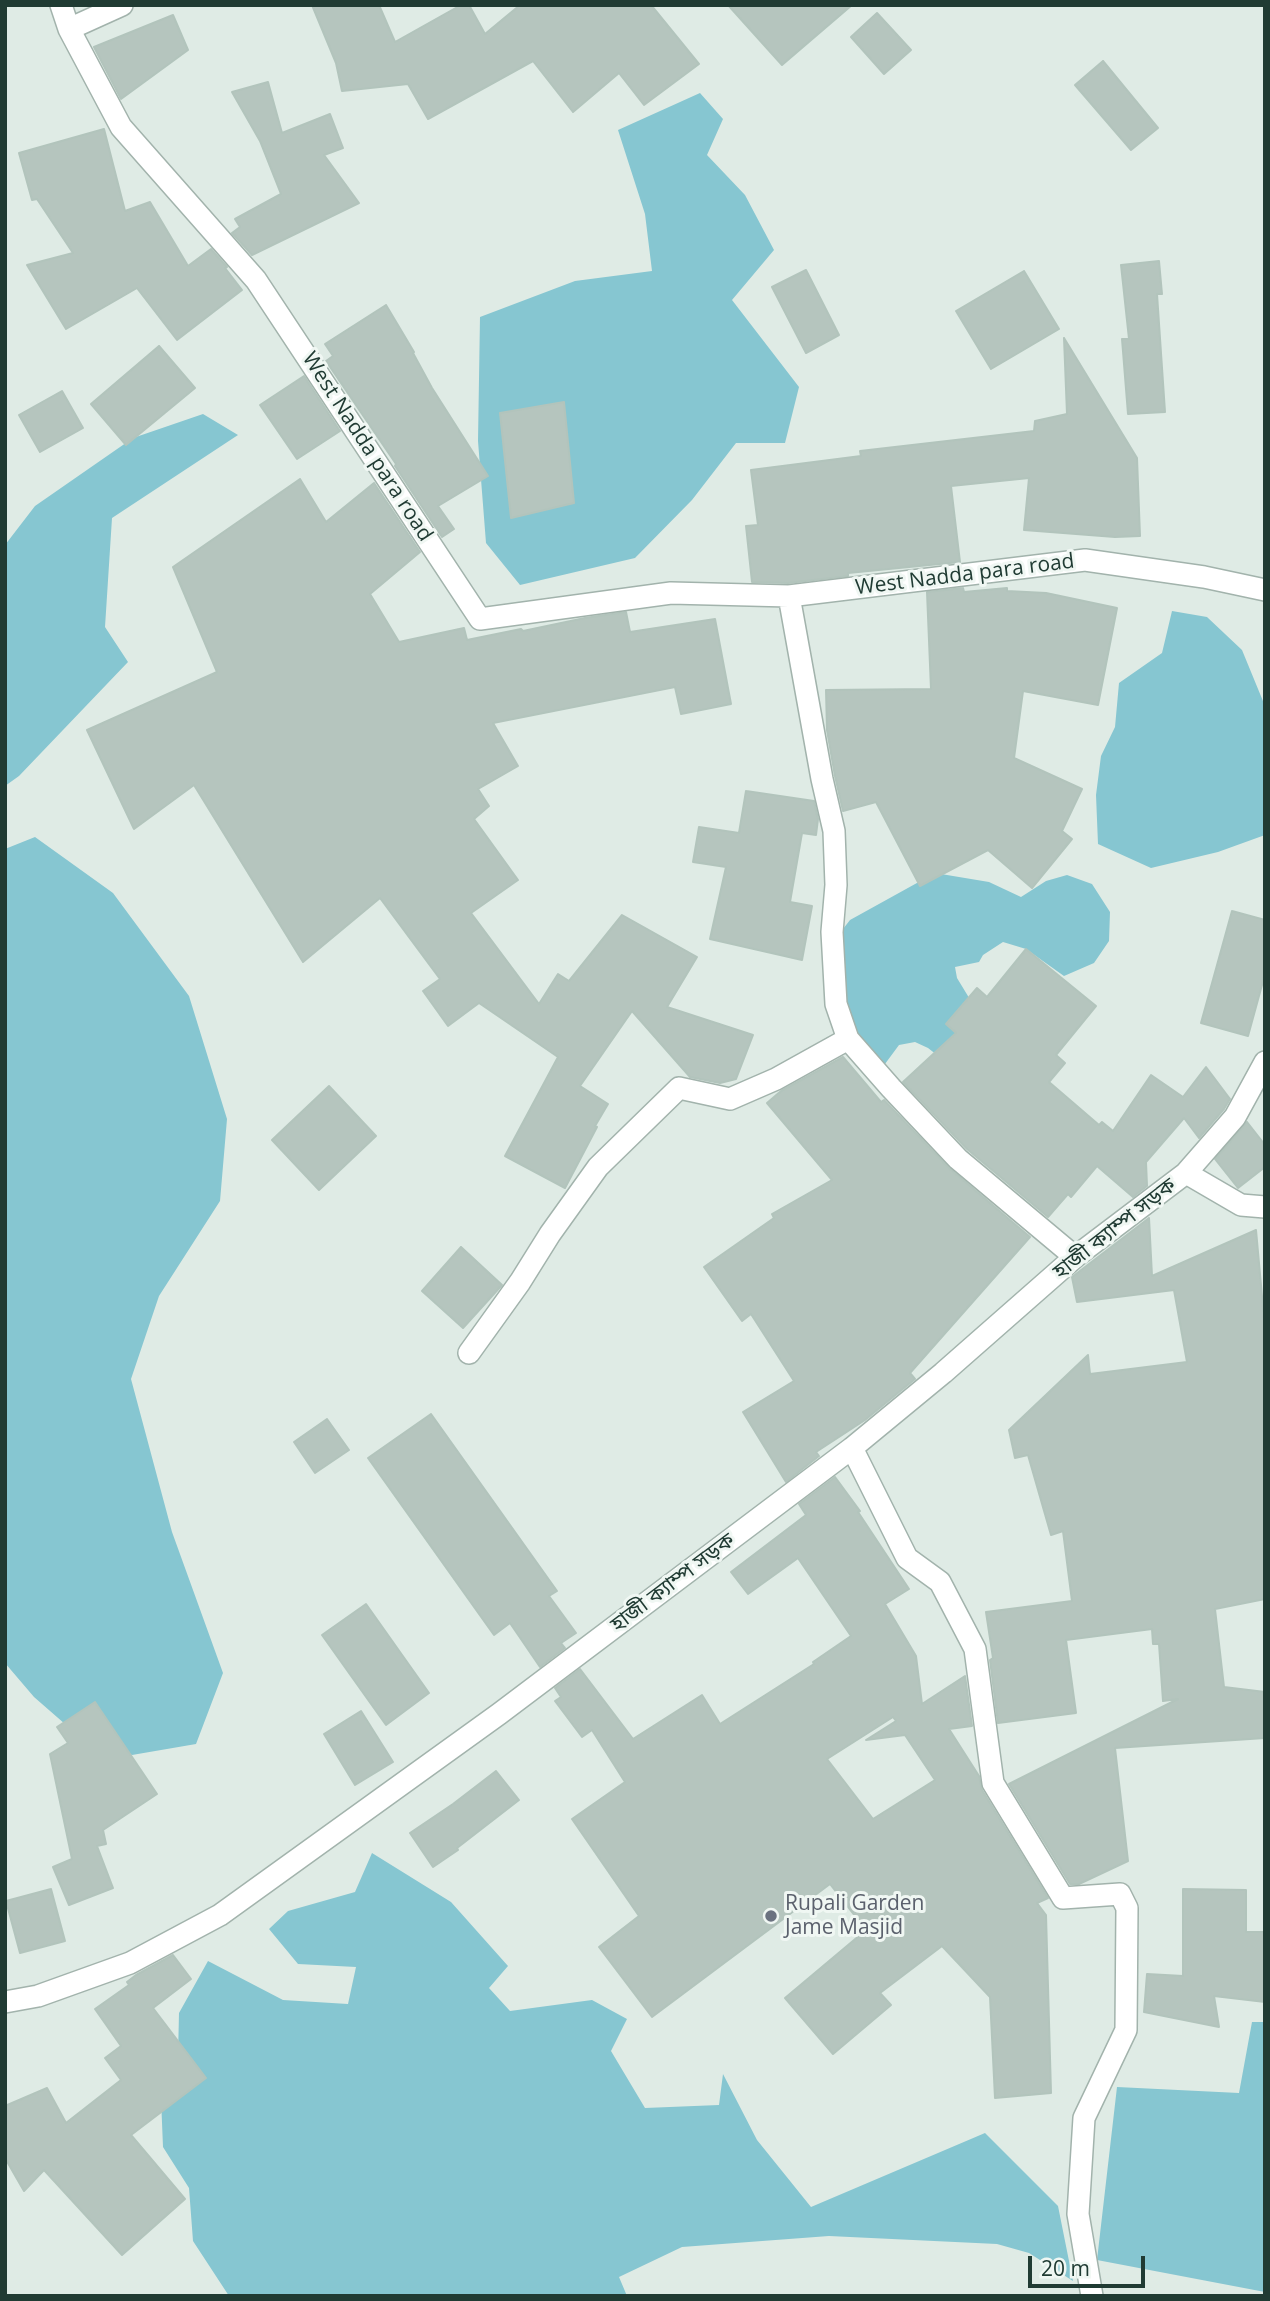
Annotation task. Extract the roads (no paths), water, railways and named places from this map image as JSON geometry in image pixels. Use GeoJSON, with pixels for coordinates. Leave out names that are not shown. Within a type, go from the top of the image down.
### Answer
{"type":"FeatureCollection","features":[{"type":"Feature","properties":{"kind":"street"},"geometry":{"type":"LineString","coordinates":[[61,5],[69,29],[122,5]]}},
{"type":"Feature","properties":{"kind":"street","name":"West Nadda para road"},"geometry":{"type":"LineString","coordinates":[[69,29],[121,127],[256,280],[481,619],[671,593],[789,596],[1085,560],[1204,577],[1265,590]]}},
{"type":"Feature","properties":{"kind":"street"},"geometry":{"type":"LineString","coordinates":[[789,596],[834,831],[836,885],[832,932],[836,1004],[848,1039],[958,1159],[1075,1257]]}},
{"type":"Feature","properties":{"kind":"street"},"geometry":{"type":"LineString","coordinates":[[469,1353],[598,1167],[679,1088],[730,1099],[776,1079],[848,1039]]}},
{"type":"Feature","properties":{"kind":"street","name":"হাজী ক্যাম্প সড়ক"},"geometry":{"type":"LineString","coordinates":[[5,2002],[38,1996],[130,1963],[220,1915],[499,1714],[852,1448],[943,1373],[1075,1257],[1186,1173],[1235,1118],[1265,1062]]}},
{"type":"Feature","properties":{"kind":"street"},"geometry":{"type":"LineString","coordinates":[[1186,1173],[1241,1205],[1265,1207]]}},
{"type":"Feature","properties":{"kind":"street"},"geometry":{"type":"LineString","coordinates":[[852,1448],[907,1558],[940,1582],[975,1649],[993,1783],[1063,1898],[1120,1895],[1127,1908],[1126,2030],[1084,2118],[1079,2214],[1092,2296]]}},
{"type":"Feature","properties":{"kind":"water"},"geometry":{"type":"Polygon","coordinates":[[[700,93],[723,119],[707,155],[745,195],[774,250],[732,300],[799,387],[785,443],[736,443],[692,500],[635,558],[520,585],[486,543],[478,441],[480,317],[575,281],[652,271],[645,214],[618,130],[700,93]]]}},
{"type":"Feature","properties":{"kind":"water"},"geometry":{"type":"Polygon","coordinates":[[[203,414],[238,435],[112,518],[105,627],[128,662],[19,776],[5,786],[5,545],[35,506],[133,438],[203,414]]]}},
{"type":"Feature","properties":{"kind":"water"},"geometry":{"type":"Polygon","coordinates":[[[1172,611],[1207,617],[1242,650],[1265,706],[1265,835],[1218,852],[1151,868],[1098,844],[1096,795],[1101,756],[1115,727],[1119,683],[1162,653],[1172,611]]]}},
{"type":"Feature","properties":{"kind":"water"},"geometry":{"type":"Polygon","coordinates":[[[35,837],[113,893],[189,996],[227,1119],[220,1201],[159,1296],[131,1379],[172,1532],[223,1673],[196,1744],[132,1755],[73,1731],[34,1697],[5,1663],[5,849],[35,837]]]}},
{"type":"Feature","properties":{"kind":"water"},"geometry":{"type":"Polygon","coordinates":[[[935,873],[989,882],[1021,897],[1046,881],[1067,875],[1092,884],[1110,912],[1109,941],[1094,963],[1064,976],[1026,949],[1003,942],[983,955],[979,962],[955,967],[957,978],[971,1001],[1003,1022],[937,1055],[915,1042],[899,1045],[882,1068],[842,1014],[846,981],[843,929],[850,920],[935,873]]]}},
{"type":"Feature","properties":{"kind":"water"},"geometry":{"type":"Polygon","coordinates":[[[372,1853],[451,1902],[508,1966],[489,1988],[510,2011],[592,2000],[627,2019],[611,2051],[645,2108],[719,2105],[723,2074],[757,2140],[811,2207],[985,2133],[1058,2206],[1073,2281],[1029,2253],[997,2244],[829,2236],[682,2247],[619,2277],[627,2296],[229,2296],[193,2241],[189,2188],[163,2147],[161,2098],[178,2056],[179,2013],[208,1961],[283,2000],[348,2004],[356,1967],[298,1964],[269,1929],[288,1911],[355,1892],[372,1853]]]}},
{"type":"Feature","properties":{"kind":"water"},"geometry":{"type":"Polygon","coordinates":[[[1252,2022],[1265,2022],[1265,2292],[1097,2260],[1117,2087],[1239,2093],[1252,2022]]]}},
{"type":"Feature","properties":{"kind":"place","name":"Rupali Garden Jame Masjid"},"geometry":{"type":"Point","coordinates":[771,1916]}}]}
